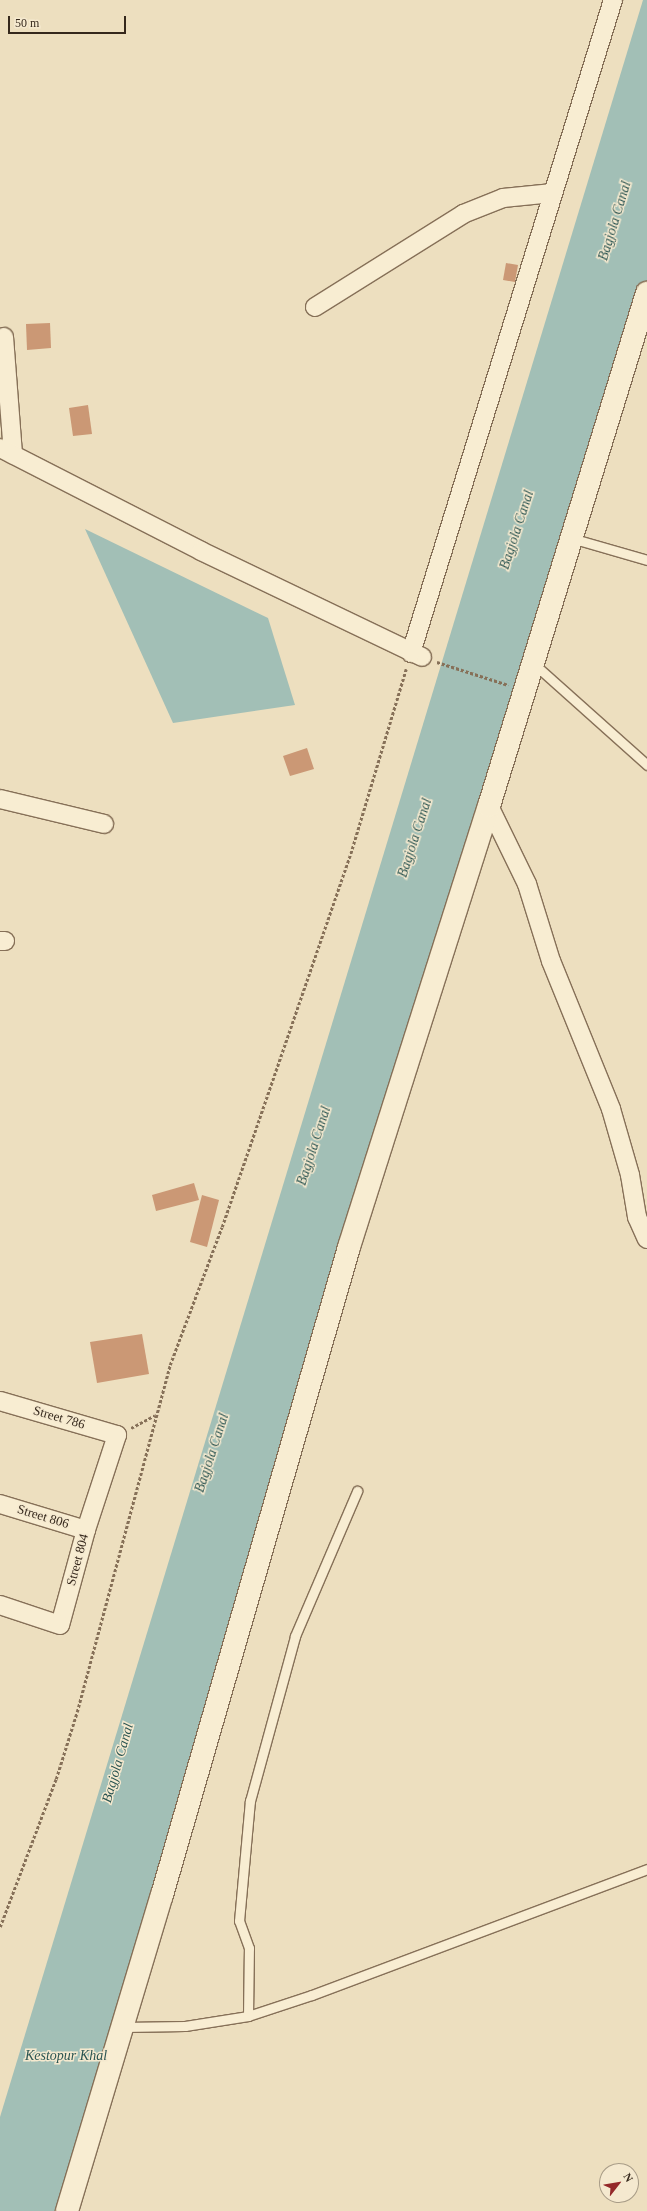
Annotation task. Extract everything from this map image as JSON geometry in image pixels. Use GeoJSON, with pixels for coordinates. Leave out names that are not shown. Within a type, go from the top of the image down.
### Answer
{"type":"FeatureCollection","features":[{"type":"Feature","properties":{"kind":"street"},"geometry":{"type":"LineString","coordinates":[[4,337],[6,452],[417,655],[553,193],[612,0]]}},
{"type":"Feature","properties":{"kind":"street"},"geometry":{"type":"LineString","coordinates":[[315,307],[463,214],[503,198],[553,193]]}},
{"type":"Feature","properties":{"kind":"street"},"geometry":{"type":"LineString","coordinates":[[67,2211],[122,2027],[348,1247],[489,806],[520,688],[533,663],[647,296]]}},
{"type":"Feature","properties":{"kind":"street"},"geometry":{"type":"LineString","coordinates":[[0,799],[104,824]]}},
{"type":"Feature","properties":{"kind":"street"},"geometry":{"type":"LineString","coordinates":[[489,806],[527,884],[550,961],[611,1110],[630,1175],[638,1217],[647,1239]]}},
{"type":"Feature","properties":{"kind":"street","name":"Street 786"},"geometry":{"type":"LineString","coordinates":[[0,1401],[117,1435]]}},
{"type":"Feature","properties":{"kind":"street","name":"Street 804"},"geometry":{"type":"LineString","coordinates":[[0,1605],[60,1625],[86,1530],[117,1435]]}},
{"type":"Feature","properties":{"kind":"street","name":"Street 806"},"geometry":{"type":"LineString","coordinates":[[0,1504],[86,1530]]}},
{"type":"Feature","properties":{"kind":"lane"},"geometry":{"type":"LineString","coordinates":[[571,538],[647,560]]}},
{"type":"Feature","properties":{"kind":"lane"},"geometry":{"type":"LineString","coordinates":[[533,663],[647,765]]}},
{"type":"Feature","properties":{"kind":"lane"},"geometry":{"type":"LineString","coordinates":[[248,2016],[249,1948],[239,1921],[250,1801],[295,1636],[357,1491]]}},
{"type":"Feature","properties":{"kind":"lane"},"geometry":{"type":"LineString","coordinates":[[122,2027],[185,2026],[248,2016],[312,1995],[647,1869]]}},
{"type":"Feature","properties":{"kind":"path"},"geometry":{"type":"LineString","coordinates":[[0,1927],[56,1779],[77,1712],[132,1513],[155,1415],[170,1364],[222,1227],[417,655],[520,688]]}},
{"type":"Feature","properties":{"kind":"path"},"geometry":{"type":"LineString","coordinates":[[117,1435],[155,1415]]}},
{"type":"Feature","properties":{"kind":"water","name":"Kestopur Khal"},"geometry":{"type":"Polygon","coordinates":[[[643,0],[647,0],[647,300],[67,2211],[0,2211],[0,2117],[643,0]]]}},
{"type":"Feature","properties":{"kind":"water"},"geometry":{"type":"Polygon","coordinates":[[[85,529],[268,618],[295,705],[173,723],[85,529]]]}},
{"type":"Feature","properties":{"kind":"building"},"geometry":{"type":"Polygon","coordinates":[[[506,263],[518,265],[515,282],[503,280],[506,263]]]}},
{"type":"Feature","properties":{"kind":"building"},"geometry":{"type":"Polygon","coordinates":[[[50,323],[51,348],[27,350],[26,324],[50,323]]]}},
{"type":"Feature","properties":{"kind":"building"},"geometry":{"type":"Polygon","coordinates":[[[88,405],[92,434],[73,436],[69,408],[88,405]]]}},
{"type":"Feature","properties":{"kind":"building"},"geometry":{"type":"Polygon","coordinates":[[[307,748],[314,769],[290,776],[283,756],[307,748]]]}},
{"type":"Feature","properties":{"kind":"building"},"geometry":{"type":"Polygon","coordinates":[[[194,1183],[199,1200],[156,1211],[152,1195],[194,1183]]]}},
{"type":"Feature","properties":{"kind":"building"},"geometry":{"type":"Polygon","coordinates":[[[202,1195],[219,1200],[207,1247],[190,1242],[202,1195]]]}},
{"type":"Feature","properties":{"kind":"building"},"geometry":{"type":"Polygon","coordinates":[[[142,1334],[149,1374],[97,1383],[90,1342],[142,1334]]]}},
{"type":"Feature","properties":{"kind":"water label","name":"Bagjola Canal"},"geometry":{"type":"Point","coordinates":[615,221]}},
{"type":"Feature","properties":{"kind":"water label","name":"Bagjola Canal"},"geometry":{"type":"Point","coordinates":[517,530]}},
{"type":"Feature","properties":{"kind":"water label","name":"Bagjola Canal"},"geometry":{"type":"Point","coordinates":[415,838]}},
{"type":"Feature","properties":{"kind":"water label","name":"Bagjola Canal"},"geometry":{"type":"Point","coordinates":[314,1146]}},
{"type":"Feature","properties":{"kind":"water label","name":"Bagjola Canal"},"geometry":{"type":"Point","coordinates":[212,1453]}},
{"type":"Feature","properties":{"kind":"water label","name":"Bagjola Canal"},"geometry":{"type":"Point","coordinates":[118,1763]}}]}
